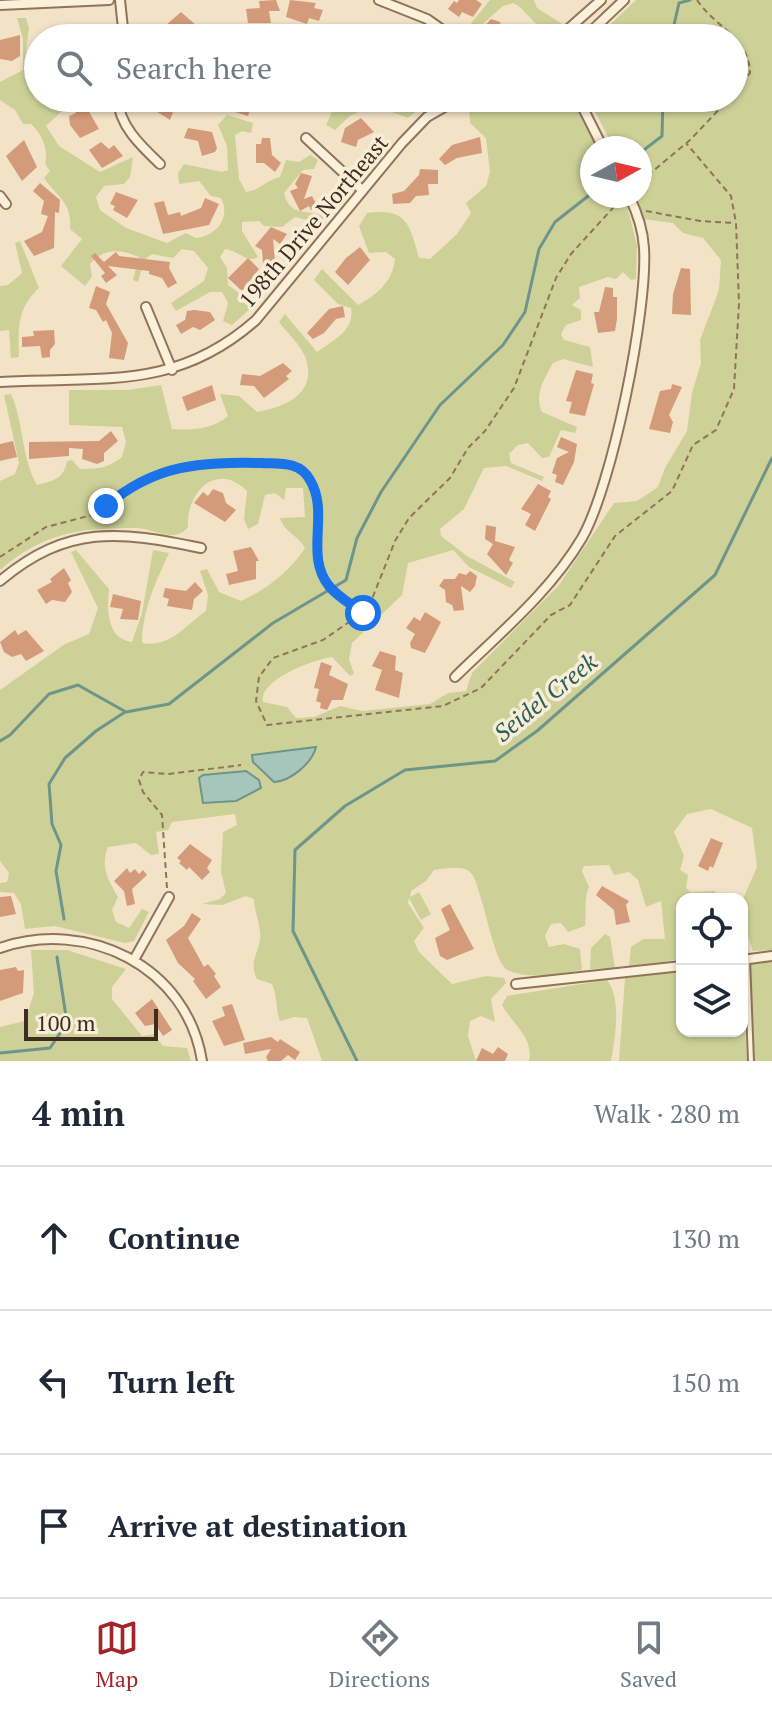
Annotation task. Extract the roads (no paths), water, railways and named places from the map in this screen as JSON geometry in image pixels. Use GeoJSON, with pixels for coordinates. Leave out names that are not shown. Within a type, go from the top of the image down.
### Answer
{"type":"FeatureCollection","features":[{"type":"Feature","properties":{"kind":"street"},"geometry":{"type":"LineString","coordinates":[[0,5],[109,0]]}},
{"type":"Feature","properties":{"kind":"street"},"geometry":{"type":"LineString","coordinates":[[120,0],[123,24]]}},
{"type":"Feature","properties":{"kind":"street"},"geometry":{"type":"LineString","coordinates":[[379,0],[434,24]]}},
{"type":"Feature","properties":{"kind":"street"},"geometry":{"type":"LineString","coordinates":[[574,24],[601,0]]}},
{"type":"Feature","properties":{"kind":"street"},"geometry":{"type":"LineString","coordinates":[[598,24],[621,1]]}},
{"type":"Feature","properties":{"kind":"street"},"geometry":{"type":"LineString","coordinates":[[122,112],[138,143],[160,164]]}},
{"type":"Feature","properties":{"kind":"street","name":"198th Drive Northeast"},"geometry":{"type":"LineString","coordinates":[[0,382],[122,379],[172,370],[226,344],[256,320],[361,189],[427,117],[436,112]]}},
{"type":"Feature","properties":{"kind":"street"},"geometry":{"type":"LineString","coordinates":[[585,112],[597,136]]}},
{"type":"Feature","properties":{"kind":"street"},"geometry":{"type":"LineString","coordinates":[[306,138],[361,189]]}},
{"type":"Feature","properties":{"kind":"street"},"geometry":{"type":"LineString","coordinates":[[455,677],[553,581],[583,536],[602,491],[644,286],[644,247],[635,208]]}},
{"type":"Feature","properties":{"kind":"street"},"geometry":{"type":"LineString","coordinates":[[146,307],[172,370]]}},
{"type":"Feature","properties":{"kind":"street"},"geometry":{"type":"LineString","coordinates":[[0,581],[29,557],[89,538],[112,535],[149,537],[201,548]]}},
{"type":"Feature","properties":{"kind":"street"},"geometry":{"type":"LineString","coordinates":[[135,958],[169,897]]}},
{"type":"Feature","properties":{"kind":"street"},"geometry":{"type":"LineString","coordinates":[[0,948],[48,937],[85,941],[135,958],[174,996],[186,1015],[202,1061]]}},
{"type":"Feature","properties":{"kind":"street"},"geometry":{"type":"LineString","coordinates":[[748,960],[772,956]]}},
{"type":"Feature","properties":{"kind":"street"},"geometry":{"type":"LineString","coordinates":[[516,984],[676,967]]}},
{"type":"Feature","properties":{"kind":"lane"},"geometry":{"type":"LineString","coordinates":[[745,965],[751,1061]]}},
{"type":"Feature","properties":{"kind":"water"},"geometry":{"type":"Polygon","coordinates":[[[316,747],[305,765],[281,781],[274,782],[253,762],[252,755],[316,747]]]}},
{"type":"Feature","properties":{"kind":"water"},"geometry":{"type":"Polygon","coordinates":[[[246,771],[259,780],[261,788],[236,801],[203,803],[199,778],[203,775],[246,771]]]}},
{"type":"Feature","properties":{"kind":"waterway"},"geometry":{"type":"LineString","coordinates":[[674,24],[679,3],[690,0]]}},
{"type":"Feature","properties":{"kind":"waterway"},"geometry":{"type":"LineString","coordinates":[[652,144],[662,136],[663,112]]}},
{"type":"Feature","properties":{"kind":"waterway"},"geometry":{"type":"LineString","coordinates":[[0,741],[10,735],[49,694],[78,685],[126,712],[169,704],[273,623],[346,580],[357,538],[381,492],[440,405],[503,345],[525,312],[539,249],[555,222],[580,202]]}},
{"type":"Feature","properties":{"kind":"waterway","name":"Seidel Creek"},"geometry":{"type":"LineString","coordinates":[[357,1061],[293,931],[295,850],[345,806],[405,770],[495,761],[537,731],[715,575],[772,458]]}},
{"type":"Feature","properties":{"kind":"waterway"},"geometry":{"type":"LineString","coordinates":[[64,919],[56,871],[61,845],[52,824],[49,784],[65,758],[96,731],[125,712]]}},
{"type":"Feature","properties":{"kind":"waterway"},"geometry":{"type":"LineString","coordinates":[[0,1053],[50,1048],[67,1023],[57,957]]}}]}
